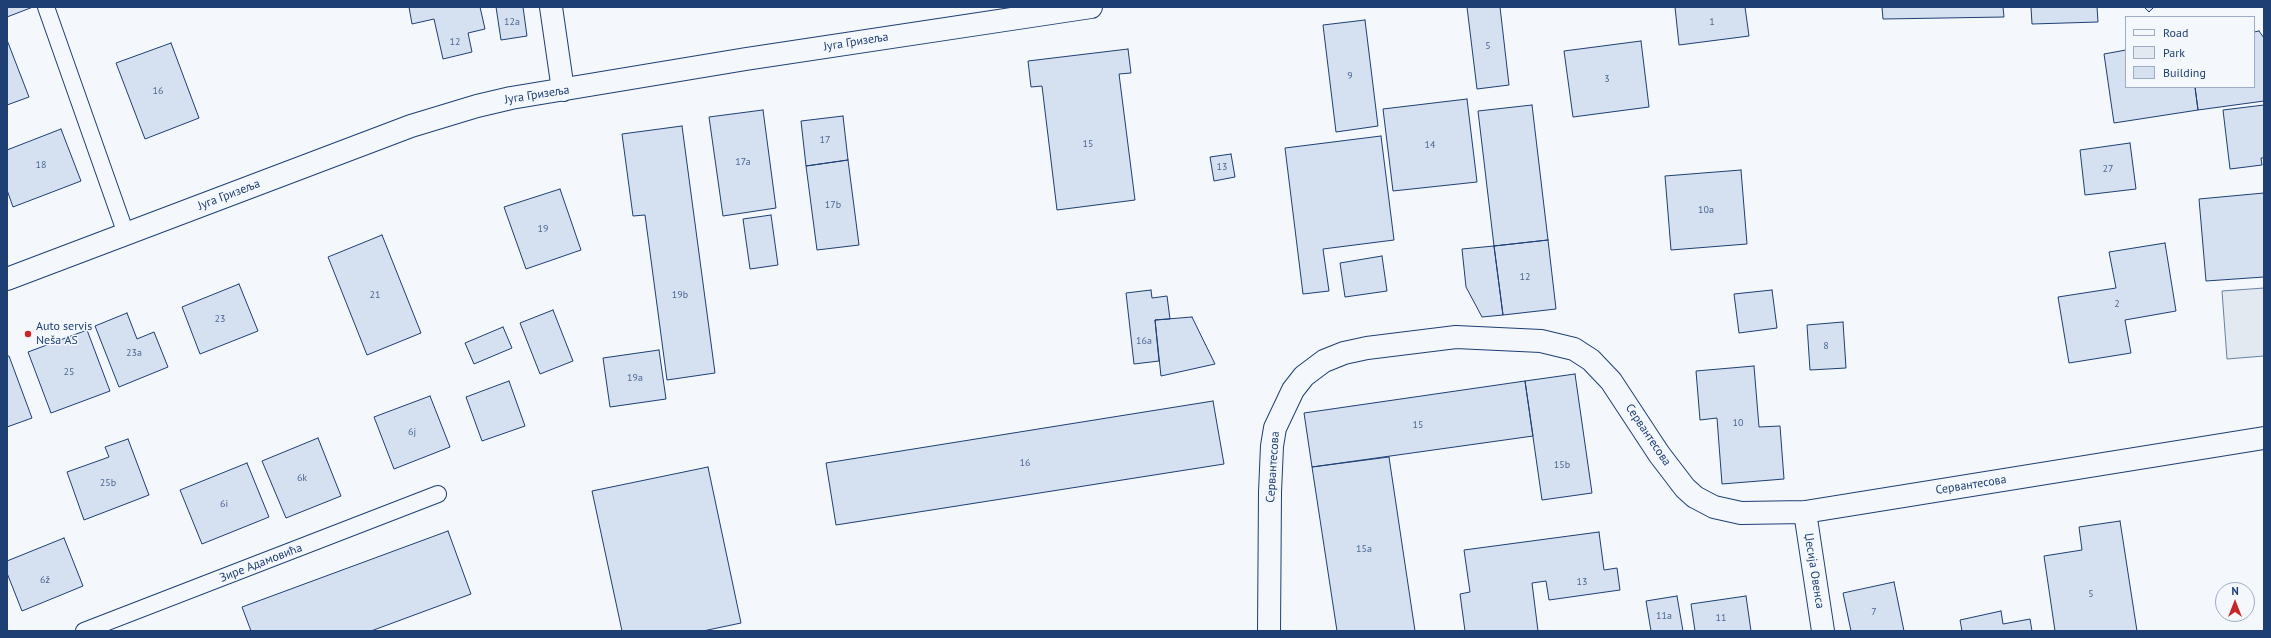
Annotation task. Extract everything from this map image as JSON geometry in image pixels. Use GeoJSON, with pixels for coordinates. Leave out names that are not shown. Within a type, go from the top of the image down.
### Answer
{"type":"FeatureCollection","features":[{"type":"Feature","properties":{"kind":"street"},"geometry":{"type":"LineString","coordinates":[[551,7],[563,90]]}},
{"type":"Feature","properties":{"kind":"street","name":"Југа Гризеља"},"geometry":{"type":"LineString","coordinates":[[7,279],[443,115],[511,98],[801,50],[1091,7]]}},
{"type":"Feature","properties":{"kind":"street","name":"Сервантесова"},"geometry":{"type":"LineString","coordinates":[[1269,631],[1270,492],[1272,446],[1275,428],[1293,390],[1304,376],[1324,361],[1361,349],[1456,337],[1541,341],[1574,349],[1591,360],[1611,381],[1659,454],[1695,497],[1727,511],[1741,513],[1805,512],[2264,438]]}},
{"type":"Feature","properties":{"kind":"street","name":"Џесија Овенса"},"geometry":{"type":"LineString","coordinates":[[1805,512],[1824,631]]}},
{"type":"Feature","properties":{"kind":"lane"},"geometry":{"type":"LineString","coordinates":[[46,7],[126,234]]}},
{"type":"Feature","properties":{"kind":"lane","name":"Зире Адамовића"},"geometry":{"type":"LineString","coordinates":[[84,631],[438,494]]}},
{"type":"Feature","properties":{"kind":"green space"},"geometry":{"type":"Polygon","coordinates":[[[2264,288],[2264,356],[2227,359],[2222,291],[2264,288]]]}},
{"type":"Feature","properties":{"kind":"building"},"geometry":{"type":"Polygon","coordinates":[[[7,7],[33,7],[7,17],[7,7]]]}},
{"type":"Feature","properties":{"kind":"building"},"geometry":{"type":"Polygon","coordinates":[[[409,7],[480,7],[485,29],[468,33],[472,52],[443,59],[434,19],[412,24],[409,7]]]}},
{"type":"Feature","properties":{"kind":"building"},"geometry":{"type":"Polygon","coordinates":[[[496,7],[523,7],[527,36],[501,40],[496,7]]]}},
{"type":"Feature","properties":{"kind":"building"},"geometry":{"type":"Polygon","coordinates":[[[1467,7],[1500,7],[1509,85],[1477,89],[1467,7]]]}},
{"type":"Feature","properties":{"kind":"building"},"geometry":{"type":"Polygon","coordinates":[[[1675,7],[1745,7],[1749,36],[1679,45],[1675,7]]]}},
{"type":"Feature","properties":{"kind":"building"},"geometry":{"type":"Polygon","coordinates":[[[1882,7],[2003,7],[2004,17],[1883,19],[1882,7]]]}},
{"type":"Feature","properties":{"kind":"building"},"geometry":{"type":"Polygon","coordinates":[[[2031,7],[2097,7],[2098,22],[2032,24],[2031,7]]]}},
{"type":"Feature","properties":{"kind":"building"},"geometry":{"type":"Polygon","coordinates":[[[2144,7],[2154,7],[2149,12],[2144,7]]]}},
{"type":"Feature","properties":{"kind":"building"},"geometry":{"type":"Polygon","coordinates":[[[1365,20],[1378,126],[1336,132],[1323,25],[1365,20]]]}},
{"type":"Feature","properties":{"kind":"building"},"geometry":{"type":"Polygon","coordinates":[[[2259,31],[2264,38],[2264,101],[2198,110],[2195,88],[2255,88],[2255,32],[2259,31]]]}},
{"type":"Feature","properties":{"kind":"building"},"geometry":{"type":"Polygon","coordinates":[[[7,40],[29,97],[7,105],[7,40]]]}},
{"type":"Feature","properties":{"kind":"building"},"geometry":{"type":"Polygon","coordinates":[[[1641,41],[1649,107],[1573,117],[1564,51],[1641,41]]]}},
{"type":"Feature","properties":{"kind":"building"},"geometry":{"type":"Polygon","coordinates":[[[171,43],[199,118],[145,139],[116,63],[171,43]]]}},
{"type":"Feature","properties":{"kind":"building"},"geometry":{"type":"Polygon","coordinates":[[[1128,49],[1131,73],[1119,74],[1135,200],[1057,210],[1042,86],[1031,87],[1028,61],[1128,49]]]}},
{"type":"Feature","properties":{"kind":"building"},"geometry":{"type":"Polygon","coordinates":[[[2125,50],[2125,88],[2195,88],[2198,110],[2114,123],[2104,54],[2125,50]]]}},
{"type":"Feature","properties":{"kind":"building"},"geometry":{"type":"Polygon","coordinates":[[[1467,99],[1477,182],[1393,191],[1383,109],[1467,99]]]}},
{"type":"Feature","properties":{"kind":"building"},"geometry":{"type":"Polygon","coordinates":[[[1532,105],[1548,240],[1494,246],[1478,111],[1532,105]]]}},
{"type":"Feature","properties":{"kind":"building"},"geometry":{"type":"Polygon","coordinates":[[[2264,105],[2264,158],[2261,158],[2262,165],[2230,169],[2223,110],[2264,105]]]}},
{"type":"Feature","properties":{"kind":"building"},"geometry":{"type":"Polygon","coordinates":[[[763,110],[776,208],[723,216],[709,117],[763,110]]]}},
{"type":"Feature","properties":{"kind":"building"},"geometry":{"type":"Polygon","coordinates":[[[843,116],[848,160],[806,166],[801,121],[843,116]]]}},
{"type":"Feature","properties":{"kind":"building"},"geometry":{"type":"Polygon","coordinates":[[[682,126],[715,373],[667,380],[645,215],[633,216],[622,134],[682,126]]]}},
{"type":"Feature","properties":{"kind":"building"},"geometry":{"type":"Polygon","coordinates":[[[61,129],[81,181],[13,207],[7,190],[7,150],[61,129]]]}},
{"type":"Feature","properties":{"kind":"building"},"geometry":{"type":"Polygon","coordinates":[[[1381,136],[1394,240],[1323,249],[1329,291],[1303,294],[1285,148],[1381,136]]]}},
{"type":"Feature","properties":{"kind":"building"},"geometry":{"type":"Polygon","coordinates":[[[2130,143],[2136,189],[2085,195],[2080,150],[2130,143]]]}},
{"type":"Feature","properties":{"kind":"building"},"geometry":{"type":"Polygon","coordinates":[[[1231,154],[1235,177],[1214,181],[1210,157],[1231,154]]]}},
{"type":"Feature","properties":{"kind":"building"},"geometry":{"type":"Polygon","coordinates":[[[848,160],[859,245],[817,250],[806,166],[848,160]]]}},
{"type":"Feature","properties":{"kind":"building"},"geometry":{"type":"Polygon","coordinates":[[[1741,170],[1747,244],[1671,250],[1665,176],[1741,170]]]}},
{"type":"Feature","properties":{"kind":"building"},"geometry":{"type":"Polygon","coordinates":[[[560,189],[581,250],[526,269],[504,207],[560,189]]]}},
{"type":"Feature","properties":{"kind":"building"},"geometry":{"type":"Polygon","coordinates":[[[2264,193],[2264,277],[2206,281],[2199,199],[2264,193]]]}},
{"type":"Feature","properties":{"kind":"building"},"geometry":{"type":"Polygon","coordinates":[[[771,215],[778,265],[750,269],[743,219],[771,215]]]}},
{"type":"Feature","properties":{"kind":"building"},"geometry":{"type":"Polygon","coordinates":[[[382,235],[421,333],[367,355],[328,257],[382,235]]]}},
{"type":"Feature","properties":{"kind":"building"},"geometry":{"type":"Polygon","coordinates":[[[1548,240],[1556,309],[1503,315],[1494,246],[1548,240]]]}},
{"type":"Feature","properties":{"kind":"building"},"geometry":{"type":"Polygon","coordinates":[[[2165,243],[2176,311],[2125,320],[2131,353],[2069,363],[2058,297],[2116,288],[2109,252],[2165,243]]]}},
{"type":"Feature","properties":{"kind":"building"},"geometry":{"type":"Polygon","coordinates":[[[1494,246],[1503,315],[1482,317],[1466,287],[1462,249],[1494,246]]]}},
{"type":"Feature","properties":{"kind":"building"},"geometry":{"type":"Polygon","coordinates":[[[1382,256],[1387,291],[1345,297],[1340,263],[1382,256]]]}},
{"type":"Feature","properties":{"kind":"building"},"geometry":{"type":"Polygon","coordinates":[[[239,284],[258,331],[200,354],[182,307],[239,284]]]}},
{"type":"Feature","properties":{"kind":"building"},"geometry":{"type":"Polygon","coordinates":[[[1151,290],[1152,298],[1167,296],[1170,319],[1155,320],[1159,361],[1134,364],[1126,293],[1151,290]]]}},
{"type":"Feature","properties":{"kind":"building"},"geometry":{"type":"Polygon","coordinates":[[[1772,290],[1777,328],[1739,333],[1734,294],[1772,290]]]}},
{"type":"Feature","properties":{"kind":"building"},"geometry":{"type":"Polygon","coordinates":[[[553,310],[573,361],[540,374],[520,323],[553,310]]]}},
{"type":"Feature","properties":{"kind":"building"},"geometry":{"type":"Polygon","coordinates":[[[127,313],[137,339],[154,332],[168,367],[119,387],[95,326],[127,313]]]}},
{"type":"Feature","properties":{"kind":"building"},"geometry":{"type":"Polygon","coordinates":[[[1192,317],[1215,364],[1161,376],[1155,320],[1192,317]]]}},
{"type":"Feature","properties":{"kind":"building"},"geometry":{"type":"Polygon","coordinates":[[[1843,322],[1846,368],[1810,370],[1807,325],[1843,322]]]}},
{"type":"Feature","properties":{"kind":"building"},"geometry":{"type":"Polygon","coordinates":[[[503,327],[512,348],[474,364],[465,343],[503,327]]]}},
{"type":"Feature","properties":{"kind":"building"},"geometry":{"type":"Polygon","coordinates":[[[87,330],[110,391],[51,413],[28,352],[87,330]]]}},
{"type":"Feature","properties":{"kind":"building"},"geometry":{"type":"Polygon","coordinates":[[[659,350],[666,399],[610,407],[603,358],[659,350]]]}},
{"type":"Feature","properties":{"kind":"building"},"geometry":{"type":"Polygon","coordinates":[[[7,356],[9,356],[32,418],[7,427],[7,356]]]}},
{"type":"Feature","properties":{"kind":"building"},"geometry":{"type":"Polygon","coordinates":[[[1754,366],[1759,427],[1780,426],[1784,479],[1722,484],[1717,418],[1700,420],[1696,371],[1754,366]]]}},
{"type":"Feature","properties":{"kind":"building"},"geometry":{"type":"Polygon","coordinates":[[[1575,374],[1592,493],[1542,500],[1525,381],[1575,374]]]}},
{"type":"Feature","properties":{"kind":"building"},"geometry":{"type":"Polygon","coordinates":[[[509,381],[525,426],[482,441],[466,397],[509,381]]]}},
{"type":"Feature","properties":{"kind":"building"},"geometry":{"type":"Polygon","coordinates":[[[1525,381],[1533,436],[1312,467],[1304,413],[1525,381]]]}},
{"type":"Feature","properties":{"kind":"building"},"geometry":{"type":"Polygon","coordinates":[[[430,396],[450,447],[394,469],[374,417],[430,396]]]}},
{"type":"Feature","properties":{"kind":"building"},"geometry":{"type":"Polygon","coordinates":[[[1213,401],[1224,464],[836,525],[826,463],[1213,401]]]}},
{"type":"Feature","properties":{"kind":"building"},"geometry":{"type":"Polygon","coordinates":[[[318,438],[341,496],[286,518],[262,461],[318,438]]]}},
{"type":"Feature","properties":{"kind":"building"},"geometry":{"type":"Polygon","coordinates":[[[128,439],[149,495],[84,520],[67,472],[109,457],[105,447],[128,439]]]}},
{"type":"Feature","properties":{"kind":"building"},"geometry":{"type":"Polygon","coordinates":[[[1389,457],[1415,631],[1337,631],[1312,467],[1389,457]]]}},
{"type":"Feature","properties":{"kind":"building"},"geometry":{"type":"Polygon","coordinates":[[[247,463],[269,517],[202,544],[180,490],[247,463]]]}},
{"type":"Feature","properties":{"kind":"building"},"geometry":{"type":"Polygon","coordinates":[[[708,467],[741,623],[703,631],[622,631],[592,491],[708,467]]]}},
{"type":"Feature","properties":{"kind":"building"},"geometry":{"type":"Polygon","coordinates":[[[2120,521],[2137,631],[2055,631],[2044,556],[2082,550],[2079,527],[2120,521]]]}},
{"type":"Feature","properties":{"kind":"building"},"geometry":{"type":"Polygon","coordinates":[[[448,531],[471,594],[371,631],[251,631],[242,607],[448,531]]]}},
{"type":"Feature","properties":{"kind":"building"},"geometry":{"type":"Polygon","coordinates":[[[1599,532],[1604,570],[1617,568],[1620,590],[1549,600],[1546,581],[1532,583],[1538,631],[1465,631],[1460,594],[1470,592],[1464,550],[1599,532]]]}},
{"type":"Feature","properties":{"kind":"building"},"geometry":{"type":"Polygon","coordinates":[[[64,538],[83,586],[22,611],[7,573],[7,561],[64,538]]]}},
{"type":"Feature","properties":{"kind":"building"},"geometry":{"type":"Polygon","coordinates":[[[1894,582],[1904,631],[1851,631],[1843,593],[1894,582]]]}},
{"type":"Feature","properties":{"kind":"building"},"geometry":{"type":"Polygon","coordinates":[[[1677,596],[1683,631],[1651,631],[1646,601],[1677,596]]]}},
{"type":"Feature","properties":{"kind":"building"},"geometry":{"type":"Polygon","coordinates":[[[1746,596],[1751,631],[1695,631],[1691,604],[1746,596]]]}},
{"type":"Feature","properties":{"kind":"building"},"geometry":{"type":"Polygon","coordinates":[[[2001,611],[2003,624],[2030,619],[2032,631],[1962,631],[1960,620],[2001,611]]]}},
{"type":"Feature","properties":{"kind":"place","name":"Auto servis Neša AS"},"geometry":{"type":"Point","coordinates":[28,334]}}]}
